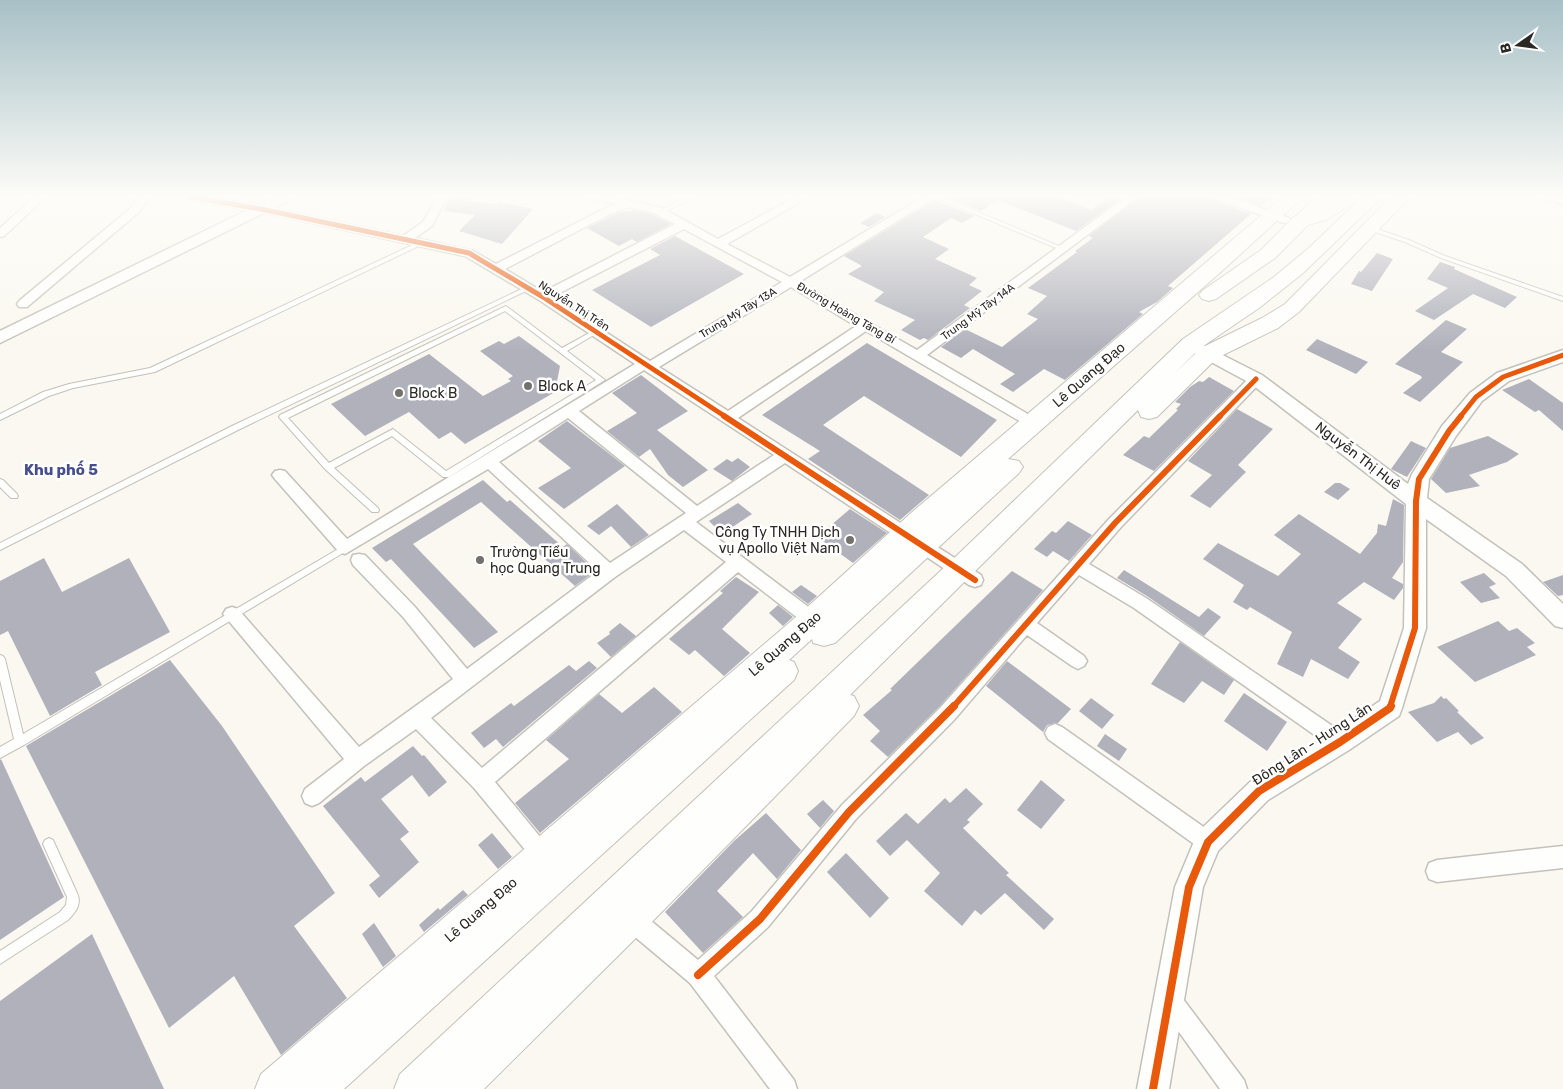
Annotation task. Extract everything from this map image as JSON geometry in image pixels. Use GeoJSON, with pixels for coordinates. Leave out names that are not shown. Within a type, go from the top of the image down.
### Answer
{"type":"FeatureCollection","features":[{"type":"Feature","properties":{"kind":"highway","name":"Lê Quang Đạo"},"geometry":{"type":"LineString","coordinates":[[1004,461],[1033,423],[1250,248]]}},
{"type":"Feature","properties":{"kind":"highway","name":"Lê Quang Đạo"},"geometry":{"type":"LineString","coordinates":[[313,1089],[913,541],[1004,461],[1209,295],[1268,254],[1271,248]]}},
{"type":"Feature","properties":{"kind":"highway"},"geometry":{"type":"LineString","coordinates":[[415,1089],[967,576],[986,566],[1200,348],[1234,317],[1320,248]]}},
{"type":"Feature","properties":{"kind":"highway"},"geometry":{"type":"LineString","coordinates":[[1200,348],[1270,323],[1292,308],[1352,248]]}},
{"type":"Feature","properties":{"kind":"highway"},"geometry":{"type":"LineString","coordinates":[[1267,292],[1319,281]]}},
{"type":"Feature","properties":{"kind":"highway","name":"Lê Quang Đạo"},"geometry":{"type":"LineString","coordinates":[[276,1089],[813,620],[913,541]]}},
{"type":"Feature","properties":{"kind":"highway"},"geometry":{"type":"LineString","coordinates":[[471,1080],[630,918],[949,601],[967,576]]}},
{"type":"Feature","properties":{"kind":"street"},"geometry":{"type":"LineString","coordinates":[[24,304],[91,248]]}},
{"type":"Feature","properties":{"kind":"street"},"geometry":{"type":"LineString","coordinates":[[0,338],[181,248]]}},
{"type":"Feature","properties":{"kind":"street","name":"Nguyễn Thị Trên"},"geometry":{"type":"LineString","coordinates":[[448,248],[469,253],[543,297],[967,576]]}},
{"type":"Feature","properties":{"kind":"street"},"geometry":{"type":"LineString","coordinates":[[496,269],[537,248]]}},
{"type":"Feature","properties":{"kind":"street"},"geometry":{"type":"LineString","coordinates":[[543,297],[639,248]]}},
{"type":"Feature","properties":{"kind":"street","name":"Đường Hoàng Tăng Bí"},"geometry":{"type":"LineString","coordinates":[[725,248],[791,282],[1033,423]]}},
{"type":"Feature","properties":{"kind":"street","name":"Trung Mỹ Tây 13A"},"geometry":{"type":"LineString","coordinates":[[345,548],[569,412],[847,248]]}},
{"type":"Feature","properties":{"kind":"street","name":"Trung Mỹ Tây 14A"},"geometry":{"type":"LineString","coordinates":[[919,355],[1066,248]]}},
{"type":"Feature","properties":{"kind":"street"},"geometry":{"type":"LineString","coordinates":[[727,419],[866,325]]}},
{"type":"Feature","properties":{"kind":"street","name":"Nguyễn Thị Huê"},"geometry":{"type":"LineString","coordinates":[[1200,348],[1256,379],[1416,501],[1514,570],[1563,619]]}},
{"type":"Feature","properties":{"kind":"street","name":"Đông Lân - Hưng Lân"},"geometry":{"type":"LineString","coordinates":[[1154,1089],[1189,887],[1208,842],[1259,791],[1340,742],[1390,708],[1415,628],[1416,501],[1419,479],[1449,431],[1476,396],[1503,377],[1563,355]]}},
{"type":"Feature","properties":{"kind":"street"},"geometry":{"type":"LineString","coordinates":[[698,975],[760,919],[849,812],[947,714],[1115,523],[1256,379]]}},
{"type":"Feature","properties":{"kind":"street"},"geometry":{"type":"LineString","coordinates":[[569,412],[690,517],[738,562],[813,620]]}},
{"type":"Feature","properties":{"kind":"street"},"geometry":{"type":"LineString","coordinates":[[312,796],[357,760],[466,681],[609,572],[784,456]]}},
{"type":"Feature","properties":{"kind":"street"},"geometry":{"type":"LineString","coordinates":[[489,462],[609,572]]}},
{"type":"Feature","properties":{"kind":"street"},"geometry":{"type":"LineString","coordinates":[[280,475],[345,548]]}},
{"type":"Feature","properties":{"kind":"street"},"geometry":{"type":"LineString","coordinates":[[359,560],[409,612],[466,681]]}},
{"type":"Feature","properties":{"kind":"street"},"geometry":{"type":"LineString","coordinates":[[481,781],[738,562]]}},
{"type":"Feature","properties":{"kind":"street"},"geometry":{"type":"LineString","coordinates":[[1078,566],[1140,603],[1340,742]]}},
{"type":"Feature","properties":{"kind":"street"},"geometry":{"type":"LineString","coordinates":[[232,614],[357,760]]}},
{"type":"Feature","properties":{"kind":"street"},"geometry":{"type":"LineString","coordinates":[[1026,625],[1078,661]]}},
{"type":"Feature","properties":{"kind":"street"},"geometry":{"type":"LineString","coordinates":[[417,717],[481,781],[543,856]]}},
{"type":"Feature","properties":{"kind":"street"},"geometry":{"type":"LineString","coordinates":[[1055,733],[1208,842]]}},
{"type":"Feature","properties":{"kind":"street"},"geometry":{"type":"LineString","coordinates":[[1437,871],[1563,857]]}},
{"type":"Feature","properties":{"kind":"street"},"geometry":{"type":"LineString","coordinates":[[630,918],[698,975],[785,1089]]}},
{"type":"Feature","properties":{"kind":"street"},"geometry":{"type":"LineString","coordinates":[[1169,999],[1235,1089]]}},
{"type":"Feature","properties":{"kind":"lane"},"geometry":{"type":"LineString","coordinates":[[0,417],[46,394],[72,386],[152,370],[412,248]]}},
{"type":"Feature","properties":{"kind":"lane"},"geometry":{"type":"LineString","coordinates":[[1058,248],[1063,250]]}},
{"type":"Feature","properties":{"kind":"lane"},"geometry":{"type":"LineString","coordinates":[[1424,248],[1443,257],[1563,300]]}},
{"type":"Feature","properties":{"kind":"lane"},"geometry":{"type":"LineString","coordinates":[[0,547],[237,427],[528,288]]}},
{"type":"Feature","properties":{"kind":"lane"},"geometry":{"type":"LineString","coordinates":[[328,466],[393,432],[446,475],[601,380],[506,308],[283,417],[328,466],[375,510]]}},
{"type":"Feature","properties":{"kind":"lane"},"geometry":{"type":"LineString","coordinates":[[562,351],[595,332]]}},
{"type":"Feature","properties":{"kind":"lane"},"geometry":{"type":"LineString","coordinates":[[0,482],[14,496]]}},
{"type":"Feature","properties":{"kind":"lane"},"geometry":{"type":"LineString","coordinates":[[0,753],[345,548]]}},
{"type":"Feature","properties":{"kind":"lane"},"geometry":{"type":"LineString","coordinates":[[0,659],[20,742]]}},
{"type":"Feature","properties":{"kind":"lane"},"geometry":{"type":"LineString","coordinates":[[0,958],[64,916],[72,908],[73,897],[49,844]]}},
{"type":"Feature","properties":{"kind":"building"},"geometry":{"type":"Polygon","coordinates":[[[696,248],[744,274],[651,327],[592,290],[660,255],[650,249],[696,248]]]}},
{"type":"Feature","properties":{"kind":"building"},"geometry":{"type":"Polygon","coordinates":[[[857,248],[946,248],[949,249],[935,259],[977,278],[969,285],[982,291],[964,305],[970,308],[928,340],[924,338],[920,340],[901,330],[915,320],[874,301],[884,292],[848,274],[862,266],[844,256],[857,248]]]}},
{"type":"Feature","properties":{"kind":"building"},"geometry":{"type":"Polygon","coordinates":[[[1079,248],[1212,248],[1168,286],[1173,288],[1157,302],[1139,312],[1143,314],[1065,380],[1044,369],[1013,392],[1000,384],[1015,374],[973,349],[961,358],[941,347],[965,329],[1002,347],[1038,319],[1027,314],[1047,296],[1028,288],[1077,252],[1075,251],[1079,248]]]}},
{"type":"Feature","properties":{"kind":"building"},"geometry":{"type":"Polygon","coordinates":[[[1377,253],[1393,259],[1372,291],[1351,284],[1359,271],[1361,272],[1377,253]]]}},
{"type":"Feature","properties":{"kind":"building"},"geometry":{"type":"Polygon","coordinates":[[[1440,262],[1455,267],[1454,269],[1517,297],[1505,308],[1473,294],[1434,320],[1415,311],[1448,288],[1427,279],[1440,262]]]}},
{"type":"Feature","properties":{"kind":"building"},"geometry":{"type":"Polygon","coordinates":[[[1446,320],[1467,329],[1441,352],[1463,362],[1420,402],[1403,393],[1422,378],[1421,376],[1395,364],[1446,320]]]}},
{"type":"Feature","properties":{"kind":"building"},"geometry":{"type":"Polygon","coordinates":[[[519,336],[560,366],[555,392],[465,444],[451,432],[439,439],[409,412],[365,436],[331,404],[429,354],[483,396],[511,381],[508,379],[513,376],[480,351],[499,341],[504,344],[519,336]]]}},
{"type":"Feature","properties":{"kind":"building"},"geometry":{"type":"Polygon","coordinates":[[[1317,339],[1368,362],[1356,374],[1306,350],[1317,339]]]}},
{"type":"Feature","properties":{"kind":"building"},"geometry":{"type":"Polygon","coordinates":[[[867,343],[997,420],[961,457],[864,396],[823,425],[929,495],[900,520],[808,459],[820,451],[762,415],[867,343]]]}},
{"type":"Feature","properties":{"kind":"building"},"geometry":{"type":"Polygon","coordinates":[[[641,375],[688,411],[657,430],[708,470],[683,487],[668,475],[650,449],[639,457],[607,431],[637,413],[612,393],[641,375]]]}},
{"type":"Feature","properties":{"kind":"building"},"geometry":{"type":"Polygon","coordinates":[[[1209,377],[1234,391],[1154,471],[1123,455],[1144,436],[1149,438],[1178,410],[1176,409],[1181,404],[1175,402],[1190,387],[1199,381],[1203,382],[1209,377]]]}},
{"type":"Feature","properties":{"kind":"building"},"geometry":{"type":"Polygon","coordinates":[[[1529,379],[1563,403],[1563,431],[1539,410],[1535,412],[1502,390],[1529,379]]]}},
{"type":"Feature","properties":{"kind":"building"},"geometry":{"type":"Polygon","coordinates":[[[1237,409],[1273,429],[1238,465],[1246,472],[1210,508],[1190,496],[1212,475],[1188,461],[1237,409]]]}},
{"type":"Feature","properties":{"kind":"building"},"geometry":{"type":"Polygon","coordinates":[[[567,421],[625,466],[564,509],[538,488],[571,468],[538,441],[567,421]]]}},
{"type":"Feature","properties":{"kind":"building"},"geometry":{"type":"Polygon","coordinates":[[[1488,436],[1519,454],[1507,462],[1469,475],[1480,486],[1446,493],[1431,479],[1450,448],[1488,436]]]}},
{"type":"Feature","properties":{"kind":"building"},"geometry":{"type":"Polygon","coordinates":[[[1411,441],[1426,448],[1407,477],[1391,469],[1411,441]]]}},
{"type":"Feature","properties":{"kind":"building"},"geometry":{"type":"Polygon","coordinates":[[[738,458],[750,467],[732,481],[713,469],[727,459],[732,462],[738,458]]]}},
{"type":"Feature","properties":{"kind":"building"},"geometry":{"type":"Polygon","coordinates":[[[483,480],[507,502],[510,500],[563,547],[567,544],[595,571],[575,586],[481,502],[413,544],[498,632],[474,648],[391,559],[386,562],[372,548],[483,480]]]}},
{"type":"Feature","properties":{"kind":"building"},"geometry":{"type":"Polygon","coordinates":[[[1335,483],[1340,483],[1350,489],[1338,500],[1324,492],[1335,483]]]}},
{"type":"Feature","properties":{"kind":"building"},"geometry":{"type":"Polygon","coordinates":[[[1393,499],[1404,505],[1403,562],[1392,578],[1403,584],[1403,588],[1394,600],[1364,582],[1337,603],[1362,619],[1338,648],[1360,662],[1348,679],[1311,659],[1303,677],[1277,664],[1292,632],[1250,607],[1247,610],[1233,602],[1244,585],[1203,559],[1218,543],[1278,576],[1301,554],[1274,535],[1299,514],[1360,554],[1377,533],[1378,524],[1386,526],[1393,499]]]}},
{"type":"Feature","properties":{"kind":"building"},"geometry":{"type":"Polygon","coordinates":[[[738,503],[752,514],[722,534],[709,521],[738,503]]]}},
{"type":"Feature","properties":{"kind":"building"},"geometry":{"type":"Polygon","coordinates":[[[617,504],[649,535],[631,547],[611,526],[599,535],[587,526],[617,504]]]}},
{"type":"Feature","properties":{"kind":"building","name":"Công Ty TNHH Dịch vụ Apollo Việt Nam"},"geometry":{"type":"Polygon","coordinates":[[[850,509],[887,533],[853,563],[817,537],[850,509]]]}},
{"type":"Feature","properties":{"kind":"building"},"geometry":{"type":"Polygon","coordinates":[[[1068,521],[1092,535],[1069,561],[1053,551],[1047,557],[1034,549],[1052,531],[1056,533],[1068,521]]]}},
{"type":"Feature","properties":{"kind":"building"},"geometry":{"type":"Polygon","coordinates":[[[44,558],[62,592],[129,558],[170,632],[95,672],[102,685],[50,716],[8,631],[0,635],[0,581],[44,558]]]}},
{"type":"Feature","properties":{"kind":"building"},"geometry":{"type":"Polygon","coordinates":[[[1124,570],[1199,617],[1208,608],[1221,617],[1204,636],[1147,596],[1117,578],[1124,570]]]}},
{"type":"Feature","properties":{"kind":"building"},"geometry":{"type":"Polygon","coordinates":[[[1012,571],[1043,590],[939,707],[888,757],[870,741],[880,731],[863,715],[892,690],[890,689],[1012,571]]]}},
{"type":"Feature","properties":{"kind":"building"},"geometry":{"type":"Polygon","coordinates":[[[1484,573],[1496,584],[1489,587],[1500,598],[1481,603],[1460,582],[1484,573]]]}},
{"type":"Feature","properties":{"kind":"building"},"geometry":{"type":"Polygon","coordinates":[[[1563,575],[1563,595],[1558,596],[1543,582],[1563,575]]]}},
{"type":"Feature","properties":{"kind":"building"},"geometry":{"type":"Polygon","coordinates":[[[736,577],[759,592],[722,629],[750,653],[724,676],[695,650],[689,655],[669,639],[723,593],[720,591],[736,577]]]}},
{"type":"Feature","properties":{"kind":"building"},"geometry":{"type":"Polygon","coordinates":[[[801,585],[817,596],[808,604],[792,592],[801,585]]]}},
{"type":"Feature","properties":{"kind":"building"},"geometry":{"type":"Polygon","coordinates":[[[778,605],[793,617],[783,626],[769,613],[778,605]]]}},
{"type":"Feature","properties":{"kind":"building"},"geometry":{"type":"Polygon","coordinates":[[[1498,621],[1509,631],[1517,628],[1535,643],[1527,647],[1536,655],[1475,682],[1437,647],[1498,621]]]}},
{"type":"Feature","properties":{"kind":"building"},"geometry":{"type":"Polygon","coordinates":[[[620,623],[636,636],[611,657],[597,643],[610,634],[609,632],[620,623]]]}},
{"type":"Feature","properties":{"kind":"building"},"geometry":{"type":"Polygon","coordinates":[[[1180,642],[1234,680],[1224,695],[1202,681],[1184,703],[1151,684],[1180,642]]]}},
{"type":"Feature","properties":{"kind":"building"},"geometry":{"type":"Polygon","coordinates":[[[170,660],[222,726],[335,893],[294,926],[347,998],[281,1055],[234,976],[169,1028],[26,746],[170,660]]]}},
{"type":"Feature","properties":{"kind":"building"},"geometry":{"type":"Polygon","coordinates":[[[589,661],[597,668],[503,747],[496,739],[484,748],[471,733],[511,703],[514,706],[569,665],[576,671],[589,661]]]}},
{"type":"Feature","properties":{"kind":"building"},"geometry":{"type":"Polygon","coordinates":[[[1007,661],[1071,709],[1058,723],[1047,725],[1043,732],[986,686],[1007,661]]]}},
{"type":"Feature","properties":{"kind":"building"},"geometry":{"type":"Polygon","coordinates":[[[654,687],[682,712],[540,833],[515,803],[569,759],[546,740],[599,694],[622,713],[654,687]]]}},
{"type":"Feature","properties":{"kind":"building"},"geometry":{"type":"Polygon","coordinates":[[[1244,693],[1287,722],[1267,751],[1224,721],[1244,693]]]}},
{"type":"Feature","properties":{"kind":"building"},"geometry":{"type":"Polygon","coordinates":[[[1441,696],[1444,699],[1446,698],[1459,711],[1457,712],[1484,738],[1471,745],[1458,732],[1437,742],[1408,712],[1434,703],[1441,696]]]}},
{"type":"Feature","properties":{"kind":"building"},"geometry":{"type":"Polygon","coordinates":[[[1091,698],[1114,715],[1102,729],[1079,711],[1091,698]]]}},
{"type":"Feature","properties":{"kind":"building"},"geometry":{"type":"Polygon","coordinates":[[[1105,734],[1127,749],[1119,761],[1097,746],[1105,734]]]}},
{"type":"Feature","properties":{"kind":"building"},"geometry":{"type":"Polygon","coordinates":[[[413,746],[422,756],[424,755],[447,782],[429,797],[412,775],[381,799],[409,832],[400,839],[419,862],[379,898],[369,885],[380,876],[323,806],[361,777],[365,782],[413,746]]]}},
{"type":"Feature","properties":{"kind":"building"},"geometry":{"type":"Polygon","coordinates":[[[0,760],[64,897],[0,940],[0,760]]]}},
{"type":"Feature","properties":{"kind":"building"},"geometry":{"type":"Polygon","coordinates":[[[1041,780],[1065,800],[1041,829],[1017,810],[1041,780]]]}},
{"type":"Feature","properties":{"kind":"building"},"geometry":{"type":"Polygon","coordinates":[[[966,788],[983,804],[967,820],[970,822],[963,828],[1009,873],[1006,875],[1054,919],[1044,930],[1005,893],[981,915],[975,910],[962,926],[924,891],[940,873],[907,840],[890,856],[876,841],[906,813],[918,824],[945,798],[950,803],[966,788]]]}},
{"type":"Feature","properties":{"kind":"building"},"geometry":{"type":"Polygon","coordinates":[[[823,800],[834,811],[820,828],[807,814],[823,800]]]}},
{"type":"Feature","properties":{"kind":"building"},"geometry":{"type":"Polygon","coordinates":[[[766,813],[801,850],[777,879],[753,853],[717,891],[743,917],[703,953],[665,912],[734,841],[766,813]]]}},
{"type":"Feature","properties":{"kind":"building"},"geometry":{"type":"Polygon","coordinates":[[[492,833],[512,857],[498,869],[478,845],[492,833]]]}},
{"type":"Feature","properties":{"kind":"building"},"geometry":{"type":"Polygon","coordinates":[[[846,853],[889,898],[870,918],[827,872],[846,853]]]}},
{"type":"Feature","properties":{"kind":"building"},"geometry":{"type":"Polygon","coordinates":[[[463,890],[468,895],[424,932],[419,925],[463,890]]]}},
{"type":"Feature","properties":{"kind":"building"},"geometry":{"type":"Polygon","coordinates":[[[374,923],[396,956],[383,967],[362,934],[374,923]]]}},
{"type":"Feature","properties":{"kind":"building"},"geometry":{"type":"Polygon","coordinates":[[[92,934],[164,1089],[0,1089],[0,1001],[92,934]]]}},
{"type":"Feature","properties":{"kind":"cycle path"},"geometry":{"type":"LineString","coordinates":[[445,248],[469,253],[543,297],[975,580]]}},
{"type":"Feature","properties":{"kind":"cycle path"},"geometry":{"type":"LineString","coordinates":[[1153,1089],[1189,887],[1208,842],[1259,791],[1340,742],[1390,708],[1415,628],[1416,501],[1419,479],[1449,431],[1476,397],[1503,377],[1563,355]]}},
{"type":"Feature","properties":{"kind":"cycle path"},"geometry":{"type":"LineString","coordinates":[[698,975],[760,919],[849,812],[947,714],[1115,523],[1256,379]]}},
{"type":"Feature","properties":{"kind":"place","name":"Block A"},"geometry":{"type":"Point","coordinates":[528,386]}},
{"type":"Feature","properties":{"kind":"place","name":"Block B"},"geometry":{"type":"Point","coordinates":[399,393]}},
{"type":"Feature","properties":{"kind":"place","name":"Công Ty TNHH Dịch vụ Apollo Việt Nam"},"geometry":{"type":"Point","coordinates":[850,540]}},
{"type":"Feature","properties":{"kind":"place","name":"Trường Tiểu học Quang Trung"},"geometry":{"type":"Point","coordinates":[480,560]}},
{"type":"Feature","properties":{"kind":"district","name":"Khu phố 5"},"geometry":{"type":"Point","coordinates":[61,470]}}]}
